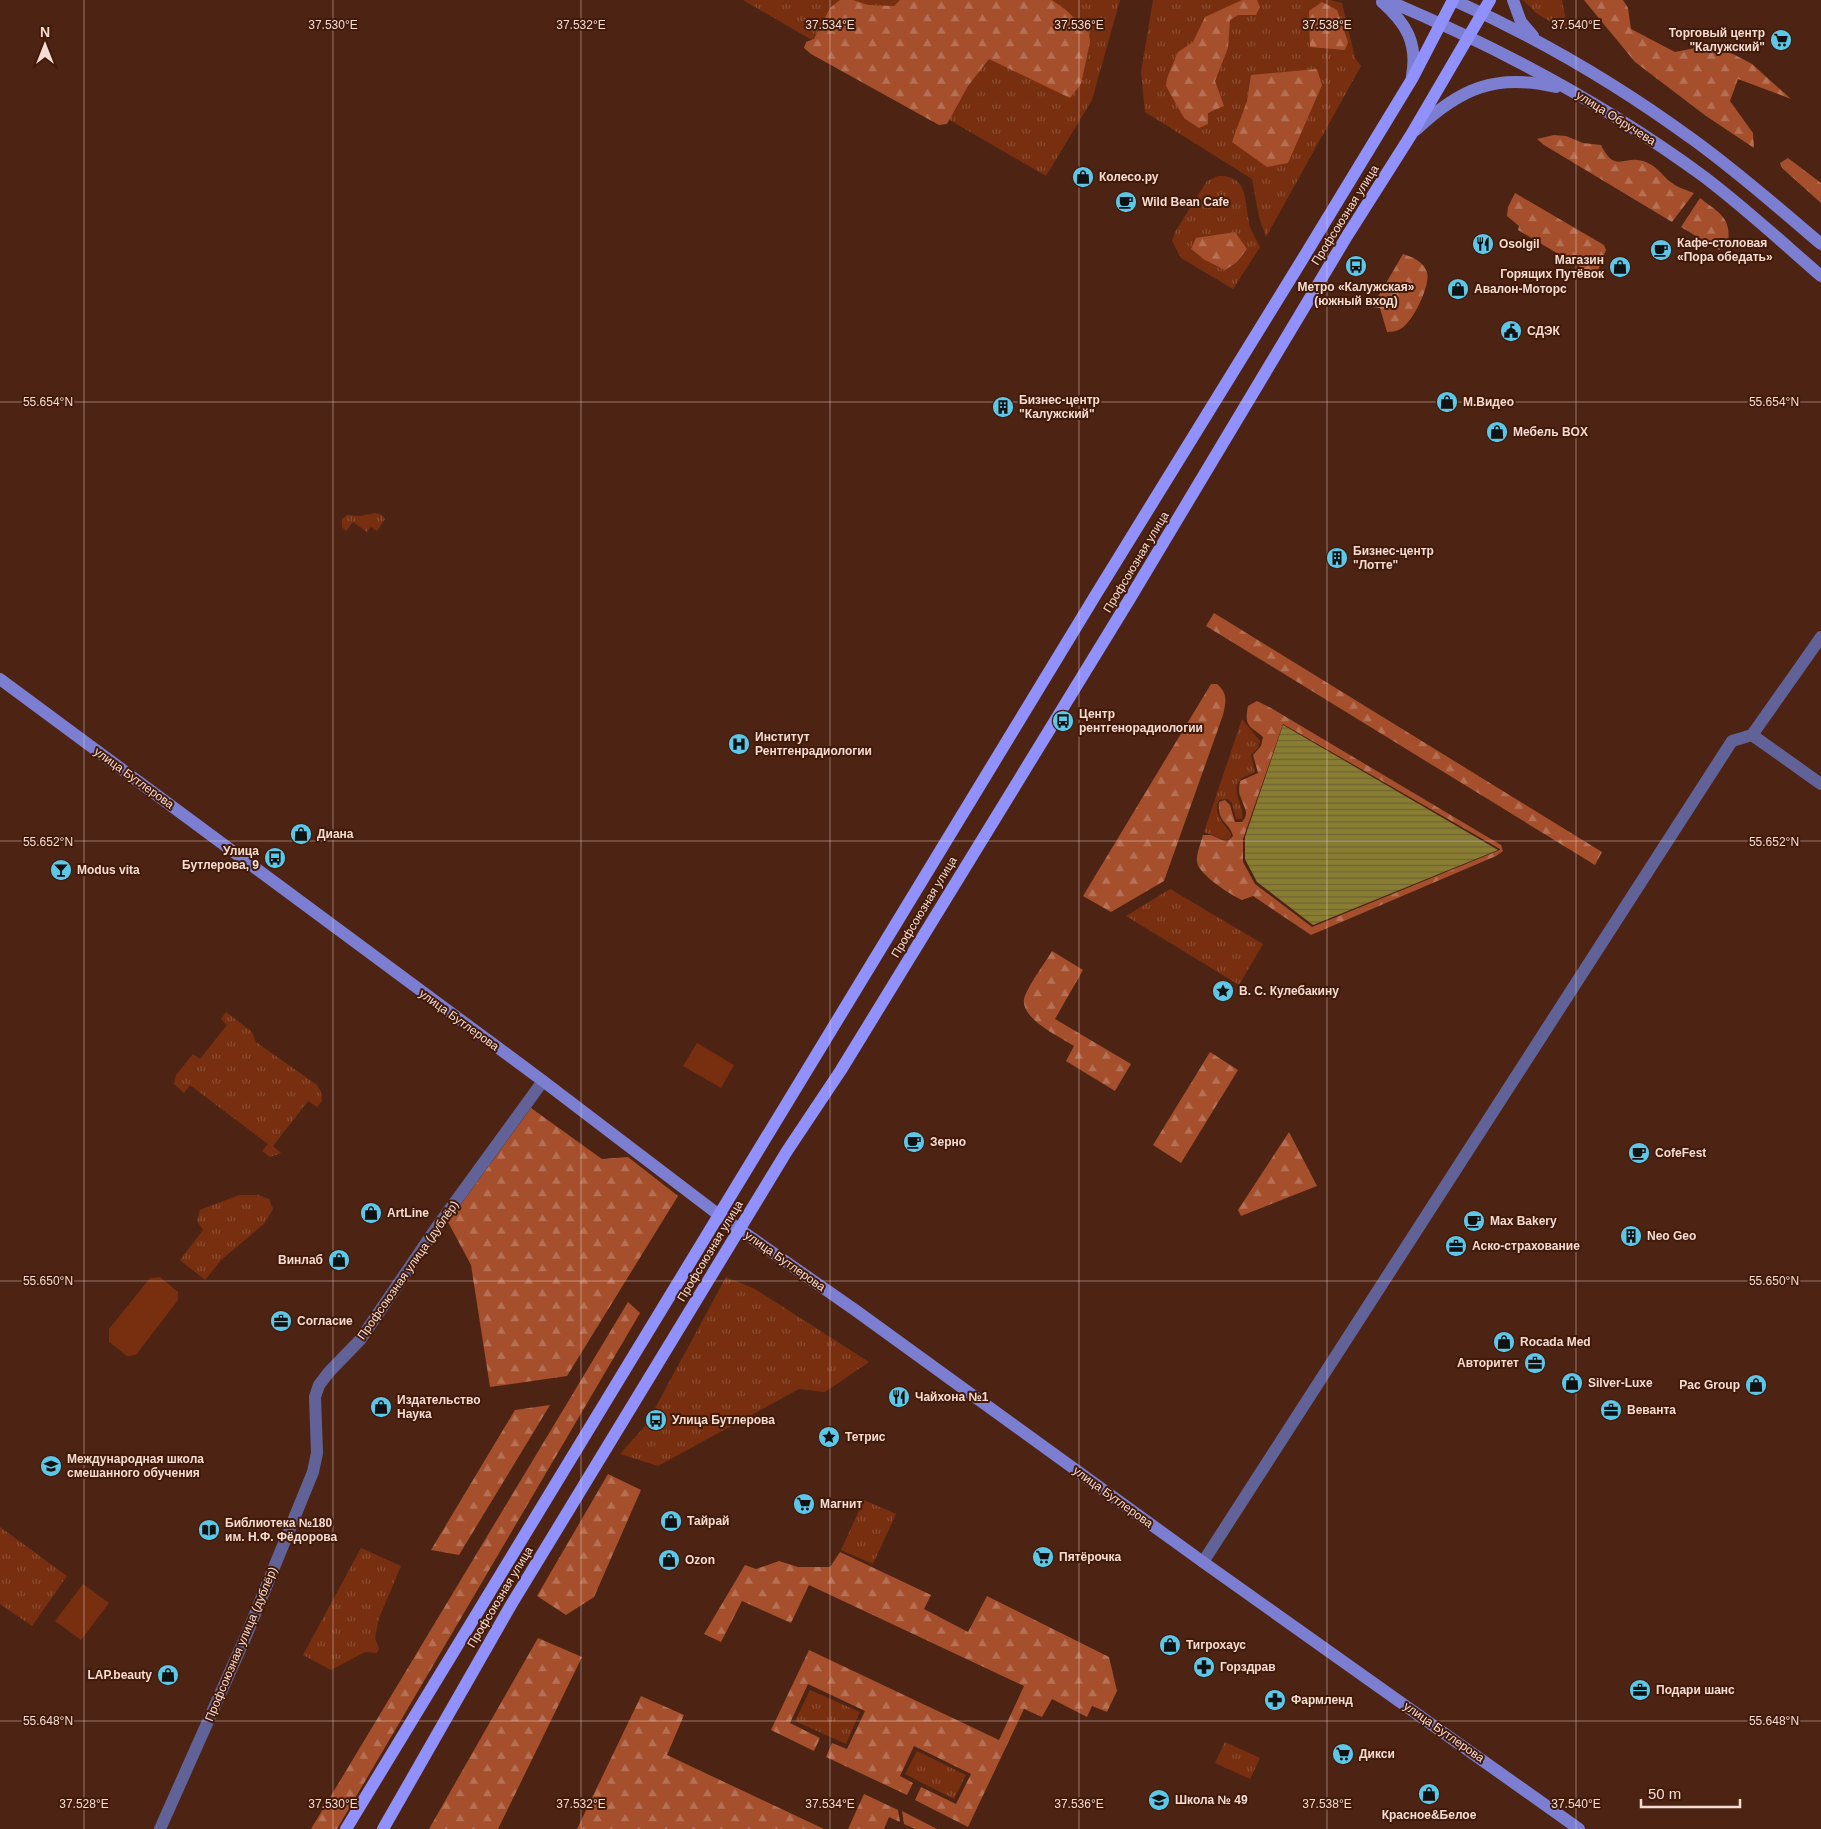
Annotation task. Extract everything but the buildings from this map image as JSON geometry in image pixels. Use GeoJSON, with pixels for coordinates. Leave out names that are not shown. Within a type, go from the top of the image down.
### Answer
{"type":"FeatureCollection","features":[{"type":"Feature","properties":{"kind":"main road","name":"Профсоюзная улица"},"geometry":{"type":"LineString","coordinates":[[346,1829],[1412,79],[1453,0]]}},
{"type":"Feature","properties":{"kind":"main road","name":"Профсоюзная улица"},"geometry":{"type":"LineString","coordinates":[[383,1829],[510,1605],[739,1229],[787,1151],[841,1070],[1133,592],[1347,236],[1411,135],[1490,0]]}},
{"type":"Feature","properties":{"kind":"street"},"geometry":{"type":"LineString","coordinates":[[1381,0],[1398,16],[1407,30],[1412,45],[1414,62],[1412,79]]}},
{"type":"Feature","properties":{"kind":"street","name":"улица Обручева"},"geometry":{"type":"LineString","coordinates":[[1386,0],[1441,23],[1576,92],[1636,129],[1703,176],[1760,221],[1821,276]]}},
{"type":"Feature","properties":{"kind":"street","name":"улица Обручева"},"geometry":{"type":"LineString","coordinates":[[1453,0],[1538,42],[1597,76],[1695,141],[1821,244]]}},
{"type":"Feature","properties":{"kind":"street"},"geometry":{"type":"LineString","coordinates":[[1513,0],[1521,22],[1538,42]]}},
{"type":"Feature","properties":{"kind":"street"},"geometry":{"type":"LineString","coordinates":[[1411,135],[1434,113],[1453,99],[1477,88],[1496,83],[1520,82],[1541,84],[1576,92]]}},
{"type":"Feature","properties":{"kind":"street"},"geometry":{"type":"LineString","coordinates":[[1203,1562],[1732,741],[1752,736],[1821,636]]}},
{"type":"Feature","properties":{"kind":"street","name":"улица Бутлерова"},"geometry":{"type":"LineString","coordinates":[[0,679],[543,1081],[719,1215],[1579,1829]]}},
{"type":"Feature","properties":{"kind":"street"},"geometry":{"type":"LineString","coordinates":[[1752,736],[1821,784]]}},
{"type":"Feature","properties":{"kind":"street","name":"Профсоюзная улица (дублёр)"},"geometry":{"type":"LineString","coordinates":[[160,1829],[246,1636],[313,1472],[317,1453],[315,1396],[319,1385],[360,1340],[439,1224],[543,1081]]}},
{"type":"Feature","properties":{"kind":"green space"},"geometry":{"type":"Polygon","coordinates":[[[743,0],[1120,0],[1092,100],[1046,176],[743,0]]]}},
{"type":"Feature","properties":{"kind":"green space"},"geometry":{"type":"Polygon","coordinates":[[[840,0],[853,0],[868,5],[894,6],[900,0],[1052,0],[1066,10],[1089,33],[1090,42],[1081,84],[1070,98],[989,59],[968,86],[947,124],[939,125],[811,54],[804,48],[806,42],[814,39],[830,8],[840,0]]]}},
{"type":"Feature","properties":{"kind":"green space"},"geometry":{"type":"Polygon","coordinates":[[[1153,0],[1330,0],[1342,3],[1355,58],[1361,66],[1266,237],[1259,217],[1252,179],[1145,112],[1141,72],[1153,0]]]}},
{"type":"Feature","properties":{"kind":"green space"},"geometry":{"type":"Polygon","coordinates":[[[1242,0],[1257,0],[1260,7],[1256,15],[1238,15],[1230,20],[1228,48],[1215,81],[1224,106],[1208,113],[1208,124],[1199,128],[1184,118],[1166,86],[1167,78],[1178,52],[1193,42],[1205,17],[1242,0]]]}},
{"type":"Feature","properties":{"kind":"green space"},"geometry":{"type":"Polygon","coordinates":[[[1523,0],[1562,0],[1568,32],[1536,13],[1523,0]]]}},
{"type":"Feature","properties":{"kind":"green space"},"geometry":{"type":"Polygon","coordinates":[[[1584,0],[1623,0],[1628,8],[1631,29],[1675,52],[1710,45],[1735,55],[1752,64],[1791,99],[1738,79],[1730,101],[1753,133],[1754,148],[1706,116],[1635,62],[1584,0]]]}},
{"type":"Feature","properties":{"kind":"green space"},"geometry":{"type":"Polygon","coordinates":[[[1322,2],[1337,10],[1348,42],[1345,50],[1310,47],[1309,11],[1322,2]]]}},
{"type":"Feature","properties":{"kind":"green space"},"geometry":{"type":"Polygon","coordinates":[[[1317,69],[1322,85],[1288,163],[1267,167],[1232,142],[1247,101],[1251,75],[1317,69]]]}},
{"type":"Feature","properties":{"kind":"green space"},"geometry":{"type":"Polygon","coordinates":[[[1554,135],[1566,136],[1583,143],[1601,145],[1606,154],[1616,161],[1640,160],[1648,163],[1674,185],[1694,193],[1672,222],[1537,139],[1554,135]]]}},
{"type":"Feature","properties":{"kind":"green space"},"geometry":{"type":"Polygon","coordinates":[[[1788,158],[1821,183],[1821,203],[1782,168],[1780,163],[1788,158]]]}},
{"type":"Feature","properties":{"kind":"green space"},"geometry":{"type":"Polygon","coordinates":[[[1218,176],[1229,177],[1241,187],[1251,229],[1260,247],[1233,289],[1181,258],[1172,241],[1175,232],[1207,181],[1218,176]]]}},
{"type":"Feature","properties":{"kind":"green space"},"geometry":{"type":"Polygon","coordinates":[[[1515,193],[1604,245],[1606,250],[1597,273],[1592,274],[1518,230],[1519,226],[1507,216],[1508,207],[1515,193]]]}},
{"type":"Feature","properties":{"kind":"green space"},"geometry":{"type":"Polygon","coordinates":[[[1700,198],[1718,212],[1726,222],[1729,236],[1728,245],[1719,250],[1681,227],[1700,198]]]}},
{"type":"Feature","properties":{"kind":"green space"},"geometry":{"type":"Polygon","coordinates":[[[1235,232],[1247,249],[1237,262],[1225,270],[1205,260],[1191,249],[1196,238],[1235,232]]]}},
{"type":"Feature","properties":{"kind":"green space"},"geometry":{"type":"Polygon","coordinates":[[[1403,254],[1420,262],[1427,272],[1428,278],[1424,294],[1411,318],[1402,328],[1393,332],[1387,332],[1380,308],[1372,307],[1403,254]]]}},
{"type":"Feature","properties":{"kind":"green space"},"geometry":{"type":"Polygon","coordinates":[[[375,513],[382,515],[385,519],[377,531],[371,527],[367,532],[353,522],[346,531],[342,527],[342,519],[347,515],[360,516],[375,513]]]}},
{"type":"Feature","properties":{"kind":"green space"},"geometry":{"type":"Polygon","coordinates":[[[1214,613],[1602,852],[1595,865],[1206,626],[1214,613]]]}},
{"type":"Feature","properties":{"kind":"green space"},"geometry":{"type":"Polygon","coordinates":[[[1211,684],[1217,684],[1225,694],[1223,715],[1164,881],[1111,912],[1083,896],[1211,684]]]}},
{"type":"Feature","properties":{"kind":"green space"},"geometry":{"type":"Polygon","coordinates":[[[1257,701],[1271,708],[1501,845],[1503,851],[1496,856],[1311,935],[1253,896],[1242,900],[1237,898],[1209,878],[1199,867],[1197,859],[1203,835],[1211,835],[1227,842],[1233,836],[1220,814],[1219,802],[1225,800],[1230,805],[1235,822],[1242,822],[1246,816],[1246,810],[1239,794],[1240,781],[1258,773],[1253,755],[1261,746],[1263,737],[1247,722],[1248,706],[1257,701]],[[1283,724],[1243,839],[1243,862],[1255,884],[1312,927],[1500,849],[1283,724]]]}},
{"type":"Feature","properties":{"kind":"green space"},"geometry":{"type":"Polygon","coordinates":[[[1242,719],[1260,741],[1258,748],[1251,755],[1255,772],[1240,780],[1237,784],[1242,819],[1236,819],[1232,803],[1227,799],[1219,800],[1217,805],[1218,814],[1231,834],[1230,839],[1225,840],[1204,832],[1242,719]]]}},
{"type":"Feature","properties":{"kind":"green space"},"geometry":{"type":"Polygon","coordinates":[[[1170,889],[1263,944],[1239,985],[1126,916],[1170,889]]]}},
{"type":"Feature","properties":{"kind":"green space"},"geometry":{"type":"Polygon","coordinates":[[[1052,951],[1083,970],[1055,1019],[1131,1064],[1115,1091],[1066,1061],[1074,1046],[1043,1027],[1029,1014],[1025,1006],[1024,999],[1029,988],[1052,951]]]}},
{"type":"Feature","properties":{"kind":"green space"},"geometry":{"type":"Polygon","coordinates":[[[226,1012],[252,1032],[256,1042],[317,1085],[321,1092],[322,1101],[317,1107],[308,1101],[273,1146],[281,1153],[270,1157],[262,1151],[268,1144],[190,1085],[184,1093],[174,1084],[176,1075],[193,1054],[200,1059],[227,1025],[221,1019],[226,1012]]]}},
{"type":"Feature","properties":{"kind":"green space"},"geometry":{"type":"Polygon","coordinates":[[[697,1043],[734,1065],[721,1088],[683,1066],[697,1043]]]}},
{"type":"Feature","properties":{"kind":"green space"},"geometry":{"type":"Polygon","coordinates":[[[1210,1052],[1238,1070],[1181,1163],[1153,1145],[1210,1052]]]}},
{"type":"Feature","properties":{"kind":"green space"},"geometry":{"type":"Polygon","coordinates":[[[531,1108],[602,1159],[628,1157],[678,1196],[567,1376],[490,1387],[471,1265],[448,1222],[531,1108]]]}},
{"type":"Feature","properties":{"kind":"green space"},"geometry":{"type":"Polygon","coordinates":[[[1289,1132],[1317,1186],[1241,1216],[1238,1210],[1289,1132]]]}},
{"type":"Feature","properties":{"kind":"green space"},"geometry":{"type":"Polygon","coordinates":[[[239,1195],[258,1195],[269,1199],[273,1209],[264,1224],[221,1260],[205,1280],[180,1260],[203,1230],[197,1221],[200,1210],[239,1195]]]}},
{"type":"Feature","properties":{"kind":"green space"},"geometry":{"type":"Polygon","coordinates":[[[160,1277],[178,1292],[178,1300],[136,1355],[127,1356],[109,1342],[109,1329],[150,1278],[160,1277]]]}},
{"type":"Feature","properties":{"kind":"green space"},"geometry":{"type":"Polygon","coordinates":[[[726,1277],[755,1289],[869,1362],[825,1392],[799,1389],[658,1466],[620,1454],[646,1425],[726,1277]]]}},
{"type":"Feature","properties":{"kind":"green space"},"geometry":{"type":"Polygon","coordinates":[[[628,1302],[640,1313],[337,1829],[311,1829],[628,1302]]]}},
{"type":"Feature","properties":{"kind":"green space"},"geometry":{"type":"Polygon","coordinates":[[[550,1405],[459,1555],[431,1550],[515,1410],[550,1405]]]}},
{"type":"Feature","properties":{"kind":"green space"},"geometry":{"type":"Polygon","coordinates":[[[608,1474],[641,1490],[594,1597],[566,1615],[537,1596],[608,1474]]]}},
{"type":"Feature","properties":{"kind":"green space"},"geometry":{"type":"Polygon","coordinates":[[[864,1500],[896,1514],[873,1564],[841,1550],[864,1500]]]}},
{"type":"Feature","properties":{"kind":"green space"},"geometry":{"type":"Polygon","coordinates":[[[0,1527],[67,1576],[32,1626],[0,1604],[0,1527]]]}},
{"type":"Feature","properties":{"kind":"green space"},"geometry":{"type":"Polygon","coordinates":[[[361,1548],[401,1566],[379,1618],[375,1638],[379,1649],[377,1653],[365,1652],[331,1670],[303,1655],[361,1548]]]}},
{"type":"Feature","properties":{"kind":"green space"},"geometry":{"type":"Polygon","coordinates":[[[840,1552],[931,1595],[924,1609],[968,1632],[987,1596],[1109,1657],[1117,1691],[1107,1712],[1092,1706],[1087,1717],[1052,1699],[1042,1717],[1024,1709],[968,1827],[915,1800],[921,1787],[956,1804],[971,1774],[914,1746],[900,1776],[913,1783],[907,1795],[826,1757],[832,1743],[847,1749],[865,1711],[808,1684],[790,1723],[820,1738],[814,1751],[771,1730],[809,1650],[999,1740],[1024,1686],[809,1585],[791,1623],[742,1601],[721,1642],[704,1634],[745,1565],[756,1569],[779,1561],[798,1567],[830,1567],[840,1552]]]}},
{"type":"Feature","properties":{"kind":"green space"},"geometry":{"type":"Polygon","coordinates":[[[83,1584],[109,1603],[81,1640],[55,1621],[83,1584]]]}},
{"type":"Feature","properties":{"kind":"green space"},"geometry":{"type":"Polygon","coordinates":[[[538,1638],[582,1657],[498,1829],[429,1829],[538,1638]]]}},
{"type":"Feature","properties":{"kind":"green space"},"geometry":{"type":"Polygon","coordinates":[[[810,1690],[860,1712],[846,1744],[795,1721],[810,1690]]]}},
{"type":"Feature","properties":{"kind":"green space"},"geometry":{"type":"Polygon","coordinates":[[[641,1696],[684,1715],[667,1755],[824,1829],[577,1829],[641,1696]]]}},
{"type":"Feature","properties":{"kind":"green space"},"geometry":{"type":"Polygon","coordinates":[[[1225,1742],[1260,1758],[1250,1779],[1215,1763],[1225,1742]]]}},
{"type":"Feature","properties":{"kind":"green space"},"geometry":{"type":"Polygon","coordinates":[[[917,1751],[966,1775],[954,1799],[905,1774],[917,1751]]]}},
{"type":"Feature","properties":{"kind":"green space"},"geometry":{"type":"Polygon","coordinates":[[[864,1794],[898,1810],[900,1822],[889,1817],[884,1829],[848,1829],[864,1794]]]}},
{"type":"Feature","properties":{"kind":"green space"},"geometry":{"type":"Polygon","coordinates":[[[902,1811],[937,1829],[915,1829],[904,1824],[902,1811]]]}},
{"type":"Feature","properties":{"kind":"shaded area"},"geometry":{"type":"Polygon","coordinates":[[[1283,725],[1498,850],[1313,925],[1257,882],[1245,859],[1245,837],[1283,725]]]}},
{"type":"Feature","properties":{"kind":"place","name":"Торговый центр \"Калужский\""},"geometry":{"type":"Point","coordinates":[1781,40]}},
{"type":"Feature","properties":{"kind":"place","name":"Колесо.ру"},"geometry":{"type":"Point","coordinates":[1083,177]}},
{"type":"Feature","properties":{"kind":"place","name":"Wild Bean Cafe"},"geometry":{"type":"Point","coordinates":[1126,202]}},
{"type":"Feature","properties":{"kind":"place","name":"Osolgil"},"geometry":{"type":"Point","coordinates":[1483,244]}},
{"type":"Feature","properties":{"kind":"place","name":"Кафе-столовая «Пора обедать»"},"geometry":{"type":"Point","coordinates":[1661,250]}},
{"type":"Feature","properties":{"kind":"place","name":"Метро «Калужская» (южный вход)"},"geometry":{"type":"Point","coordinates":[1356,266]}},
{"type":"Feature","properties":{"kind":"place","name":"Магазин Горящих Путёвок"},"geometry":{"type":"Point","coordinates":[1620,267]}},
{"type":"Feature","properties":{"kind":"place","name":"Авалон-Моторс"},"geometry":{"type":"Point","coordinates":[1458,289]}},
{"type":"Feature","properties":{"kind":"place","name":"СДЭК"},"geometry":{"type":"Point","coordinates":[1511,331]}},
{"type":"Feature","properties":{"kind":"place","name":"М.Видео"},"geometry":{"type":"Point","coordinates":[1447,402]}},
{"type":"Feature","properties":{"kind":"place","name":"Бизнес-центр \"Калужский\""},"geometry":{"type":"Point","coordinates":[1003,407]}},
{"type":"Feature","properties":{"kind":"place","name":"Мебель BOX"},"geometry":{"type":"Point","coordinates":[1497,432]}},
{"type":"Feature","properties":{"kind":"place","name":"Бизнес-центр \"Лотте\""},"geometry":{"type":"Point","coordinates":[1337,558]}},
{"type":"Feature","properties":{"kind":"place","name":"Центр рентгенорадиологии"},"geometry":{"type":"Point","coordinates":[1063,721]}},
{"type":"Feature","properties":{"kind":"place","name":"Институт Рентгенрадиологии"},"geometry":{"type":"Point","coordinates":[739,744]}},
{"type":"Feature","properties":{"kind":"place","name":"Диана"},"geometry":{"type":"Point","coordinates":[301,834]}},
{"type":"Feature","properties":{"kind":"place","name":"Улица Бутлерова, 9"},"geometry":{"type":"Point","coordinates":[275,858]}},
{"type":"Feature","properties":{"kind":"place","name":"Modus vita"},"geometry":{"type":"Point","coordinates":[61,870]}},
{"type":"Feature","properties":{"kind":"place","name":"В. С. Кулебакину"},"geometry":{"type":"Point","coordinates":[1223,991]}},
{"type":"Feature","properties":{"kind":"place","name":"Зерно"},"geometry":{"type":"Point","coordinates":[914,1142]}},
{"type":"Feature","properties":{"kind":"place","name":"CofeFest"},"geometry":{"type":"Point","coordinates":[1639,1153]}},
{"type":"Feature","properties":{"kind":"place","name":"ArtLine"},"geometry":{"type":"Point","coordinates":[371,1213]}},
{"type":"Feature","properties":{"kind":"place","name":"Max Bakery"},"geometry":{"type":"Point","coordinates":[1474,1221]}},
{"type":"Feature","properties":{"kind":"place","name":"Neo Geo"},"geometry":{"type":"Point","coordinates":[1631,1236]}},
{"type":"Feature","properties":{"kind":"place","name":"Аско-страхование"},"geometry":{"type":"Point","coordinates":[1456,1246]}},
{"type":"Feature","properties":{"kind":"place","name":"Винлаб"},"geometry":{"type":"Point","coordinates":[339,1260]}},
{"type":"Feature","properties":{"kind":"place","name":"Согласие"},"geometry":{"type":"Point","coordinates":[281,1321]}},
{"type":"Feature","properties":{"kind":"place","name":"Rocada Med"},"geometry":{"type":"Point","coordinates":[1504,1342]}},
{"type":"Feature","properties":{"kind":"place","name":"Авторитет"},"geometry":{"type":"Point","coordinates":[1535,1363]}},
{"type":"Feature","properties":{"kind":"place","name":"Silver-Luxe"},"geometry":{"type":"Point","coordinates":[1572,1383]}},
{"type":"Feature","properties":{"kind":"place","name":"Pac Group"},"geometry":{"type":"Point","coordinates":[1756,1385]}},
{"type":"Feature","properties":{"kind":"place","name":"Чайхона №1"},"geometry":{"type":"Point","coordinates":[899,1397]}},
{"type":"Feature","properties":{"kind":"place","name":"Издательство Наука"},"geometry":{"type":"Point","coordinates":[381,1407]}},
{"type":"Feature","properties":{"kind":"place","name":"Веванта"},"geometry":{"type":"Point","coordinates":[1611,1410]}},
{"type":"Feature","properties":{"kind":"place","name":"Улица Бутлерова"},"geometry":{"type":"Point","coordinates":[656,1420]}},
{"type":"Feature","properties":{"kind":"place","name":"Тетрис"},"geometry":{"type":"Point","coordinates":[829,1437]}},
{"type":"Feature","properties":{"kind":"place","name":"Международная школа смешанного обучения"},"geometry":{"type":"Point","coordinates":[51,1466]}},
{"type":"Feature","properties":{"kind":"place","name":"Магнит"},"geometry":{"type":"Point","coordinates":[804,1504]}},
{"type":"Feature","properties":{"kind":"place","name":"Тайрай"},"geometry":{"type":"Point","coordinates":[671,1521]}},
{"type":"Feature","properties":{"kind":"place","name":"Библиотека №180 им. Н.Ф. Фёдорова"},"geometry":{"type":"Point","coordinates":[209,1530]}},
{"type":"Feature","properties":{"kind":"place","name":"Пятёрочка"},"geometry":{"type":"Point","coordinates":[1043,1557]}},
{"type":"Feature","properties":{"kind":"place","name":"Ozon"},"geometry":{"type":"Point","coordinates":[669,1560]}},
{"type":"Feature","properties":{"kind":"place","name":"Тигрохаус"},"geometry":{"type":"Point","coordinates":[1170,1645]}},
{"type":"Feature","properties":{"kind":"place","name":"Горздрав"},"geometry":{"type":"Point","coordinates":[1204,1667]}},
{"type":"Feature","properties":{"kind":"place","name":"LAP.beauty"},"geometry":{"type":"Point","coordinates":[168,1675]}},
{"type":"Feature","properties":{"kind":"place","name":"Подари шанс"},"geometry":{"type":"Point","coordinates":[1640,1690]}},
{"type":"Feature","properties":{"kind":"place","name":"Фармленд"},"geometry":{"type":"Point","coordinates":[1275,1700]}},
{"type":"Feature","properties":{"kind":"place","name":"Дикси"},"geometry":{"type":"Point","coordinates":[1343,1754]}},
{"type":"Feature","properties":{"kind":"place","name":"Красное&Белое"},"geometry":{"type":"Point","coordinates":[1429,1794]}},
{"type":"Feature","properties":{"kind":"place","name":"Школа № 49"},"geometry":{"type":"Point","coordinates":[1159,1800]}}]}
